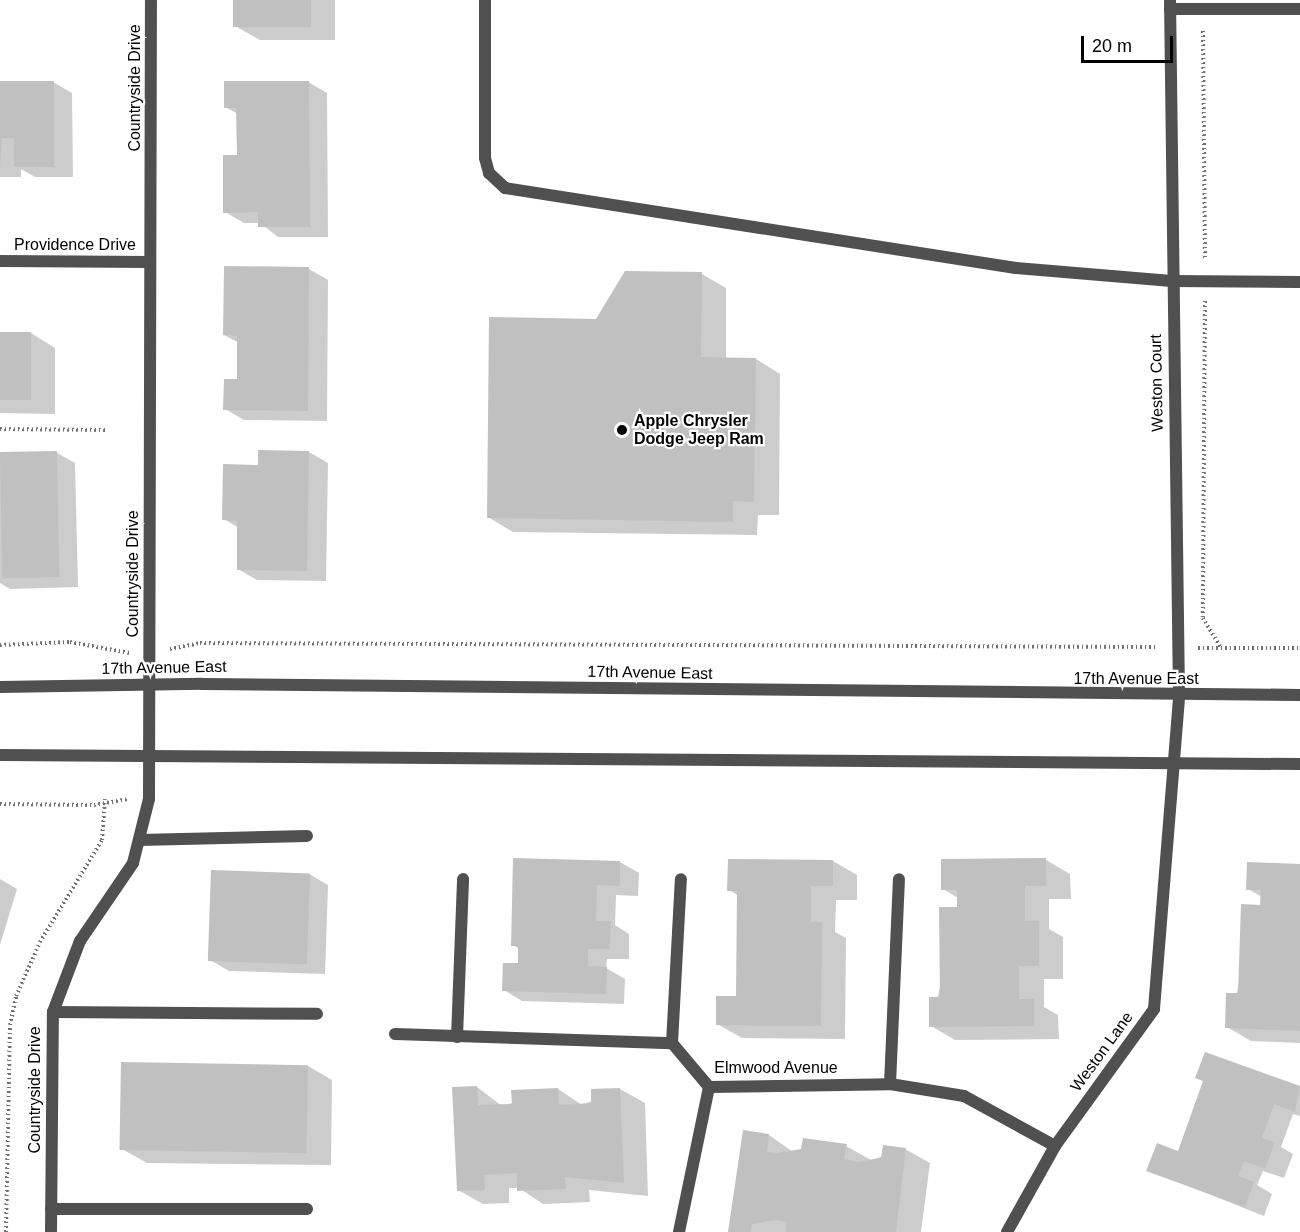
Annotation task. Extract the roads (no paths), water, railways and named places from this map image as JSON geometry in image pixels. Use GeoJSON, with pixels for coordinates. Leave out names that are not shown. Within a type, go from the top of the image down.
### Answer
{"type":"FeatureCollection","features":[{"type":"Feature","properties":{"kind":"street","name":"Countryside Drive"},"geometry":{"type":"LineString","coordinates":[[51,1232],[52,1012],[81,941],[133,863],[149,799],[151,0]]}},
{"type":"Feature","properties":{"kind":"street"},"geometry":{"type":"LineString","coordinates":[[485,0],[485,158],[489,173],[505,188],[1016,268],[1171,281],[1300,282]]}},
{"type":"Feature","properties":{"kind":"street"},"geometry":{"type":"LineString","coordinates":[[1170,5],[1203,9],[1300,9]]}},
{"type":"Feature","properties":{"kind":"street","name":"Weston Court"},"geometry":{"type":"LineString","coordinates":[[1170,5],[1171,281],[1179,696],[1174,765]]}},
{"type":"Feature","properties":{"kind":"street","name":"Providence Drive"},"geometry":{"type":"LineString","coordinates":[[0,261],[150,262]]}},
{"type":"Feature","properties":{"kind":"street","name":"17th Avenue East"},"geometry":{"type":"LineString","coordinates":[[0,687],[149,685],[1179,696],[1300,695]]}},
{"type":"Feature","properties":{"kind":"street"},"geometry":{"type":"LineString","coordinates":[[0,755],[1174,765],[1300,764]]}},
{"type":"Feature","properties":{"kind":"street","name":"Weston Lane"},"geometry":{"type":"LineString","coordinates":[[1007,1232],[1055,1146],[1154,1009],[1174,765]]}},
{"type":"Feature","properties":{"kind":"street"},"geometry":{"type":"LineString","coordinates":[[139,840],[308,836]]}},
{"type":"Feature","properties":{"kind":"street"},"geometry":{"type":"LineString","coordinates":[[457,1037],[463,879]]}},
{"type":"Feature","properties":{"kind":"street"},"geometry":{"type":"LineString","coordinates":[[395,1034],[672,1043],[681,879]]}},
{"type":"Feature","properties":{"kind":"street"},"geometry":{"type":"LineString","coordinates":[[890,1084],[899,879]]}},
{"type":"Feature","properties":{"kind":"street"},"geometry":{"type":"LineString","coordinates":[[52,1012],[317,1014]]}},
{"type":"Feature","properties":{"kind":"street","name":"Elmwood Avenue"},"geometry":{"type":"LineString","coordinates":[[672,1043],[709,1087],[890,1084],[964,1096],[1055,1146]]}},
{"type":"Feature","properties":{"kind":"street"},"geometry":{"type":"LineString","coordinates":[[679,1232],[709,1087]]}},
{"type":"Feature","properties":{"kind":"street"},"geometry":{"type":"LineString","coordinates":[[51,1209],[308,1209]]}},
{"type":"Feature","properties":{"kind":"place","name":"Apple Chrysler Dodge Jeep Ram"},"geometry":{"type":"Point","coordinates":[622,430]}}]}
